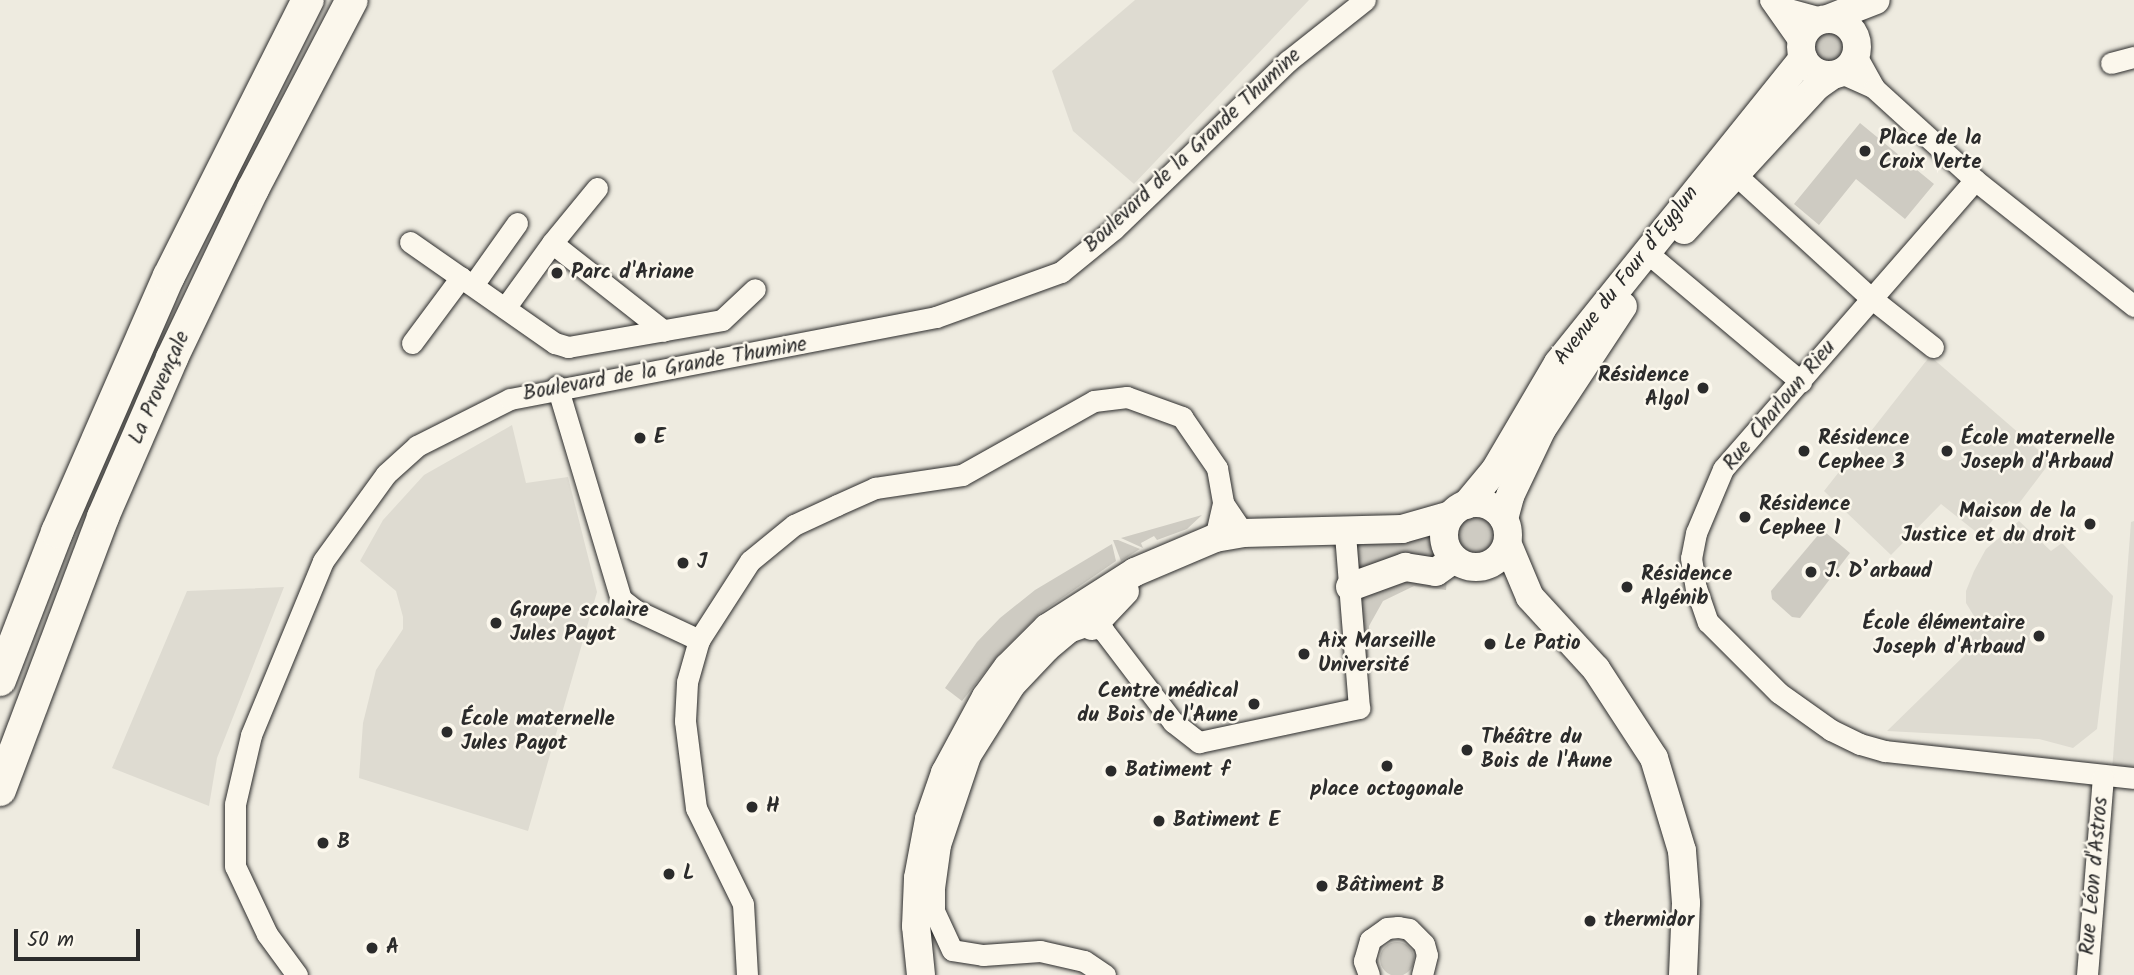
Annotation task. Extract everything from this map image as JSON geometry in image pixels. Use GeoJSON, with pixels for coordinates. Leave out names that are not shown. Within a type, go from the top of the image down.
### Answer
{"type":"FeatureCollection","features":[{"type":"Feature","properties":{"kind":"highway","name":"La Provençale"},"geometry":{"type":"LineString","coordinates":[[0,680],[57,532],[169,276],[308,0]]}},
{"type":"Feature","properties":{"kind":"highway","name":"La Provençale"},"geometry":{"type":"LineString","coordinates":[[0,790],[103,517],[172,358],[253,189],[352,0]]}},
{"type":"Feature","properties":{"kind":"main road"},"geometry":{"type":"LineString","coordinates":[[1877,0],[1847,60],[1821,74],[1802,51],[1808,27],[1827,18],[1849,15],[1877,0]]}},
{"type":"Feature","properties":{"kind":"main road"},"geometry":{"type":"LineString","coordinates":[[1827,18],[1841,21],[1847,60]]}},
{"type":"Feature","properties":{"kind":"main road","name":"Avenue du Four d’Eyglun"},"geometry":{"type":"LineString","coordinates":[[1458,510],[1495,470],[1558,363],[1802,51]]}},
{"type":"Feature","properties":{"kind":"main road","name":"Avenue du Four d’Eyglun"},"geometry":{"type":"LineString","coordinates":[[1506,532],[1510,496],[1542,429],[1657,261],[1817,86],[1847,60]]}},
{"type":"Feature","properties":{"kind":"main road"},"geometry":{"type":"LineString","coordinates":[[921,975],[916,902],[929,819],[963,733],[1008,667],[1047,628],[1118,581],[1205,542],[1243,533],[1345,533],[1402,529],[1458,510],[1488,505],[1506,532],[1530,597],[1602,677],[1654,758],[1682,851],[1687,975]]}},
{"type":"Feature","properties":{"kind":"main road"},"geometry":{"type":"LineString","coordinates":[[1458,510],[1444,533],[1454,559],[1463,565],[1484,567],[1494,563],[1506,532]]}},
{"type":"Feature","properties":{"kind":"main road"},"geometry":{"type":"LineString","coordinates":[[1098,628],[1123,593],[1205,542]]}},
{"type":"Feature","properties":{"kind":"main road"},"geometry":{"type":"LineString","coordinates":[[1350,587],[1405,567],[1436,572],[1454,559]]}},
{"type":"Feature","properties":{"kind":"street","name":"Boulevard de la Grande Thumine"},"geometry":{"type":"LineString","coordinates":[[297,975],[267,934],[235,866],[233,835],[251,735],[303,606],[323,561],[352,516],[386,474],[417,446],[510,399],[557,386],[769,352],[936,317],[1060,272],[1114,229],[1288,61],[1365,0]]}},
{"type":"Feature","properties":{"kind":"street"},"geometry":{"type":"LineString","coordinates":[[1773,3],[1827,18]]}},
{"type":"Feature","properties":{"kind":"street"},"geometry":{"type":"LineString","coordinates":[[1773,3],[1802,51]]}},
{"type":"Feature","properties":{"kind":"street"},"geometry":{"type":"LineString","coordinates":[[2111,62],[2134,57]]}},
{"type":"Feature","properties":{"kind":"street"},"geometry":{"type":"LineString","coordinates":[[1847,60],[1975,180],[2134,306]]}},
{"type":"Feature","properties":{"kind":"street"},"geometry":{"type":"LineString","coordinates":[[1735,174],[1871,298],[1933,347]]}},
{"type":"Feature","properties":{"kind":"street","name":"Rue Charloun Rieu"},"geometry":{"type":"LineString","coordinates":[[1975,180],[1723,470],[1704,509],[1691,558],[1708,622],[1779,693],[1831,730],[1860,744],[2103,778],[2134,778]]}},
{"type":"Feature","properties":{"kind":"street"},"geometry":{"type":"LineString","coordinates":[[505,309],[552,243],[597,188]]}},
{"type":"Feature","properties":{"kind":"street"},"geometry":{"type":"LineString","coordinates":[[412,343],[517,223]]}},
{"type":"Feature","properties":{"kind":"street"},"geometry":{"type":"LineString","coordinates":[[410,242],[555,343],[568,347],[722,320],[755,289]]}},
{"type":"Feature","properties":{"kind":"street"},"geometry":{"type":"LineString","coordinates":[[552,243],[664,331]]}},
{"type":"Feature","properties":{"kind":"street"},"geometry":{"type":"LineString","coordinates":[[1657,261],[1801,382]]}},
{"type":"Feature","properties":{"kind":"street"},"geometry":{"type":"LineString","coordinates":[[557,386],[621,598],[635,610],[699,640]]}},
{"type":"Feature","properties":{"kind":"street"},"geometry":{"type":"LineString","coordinates":[[743,974],[743,904],[696,808],[685,721],[687,682],[699,640],[750,561],[794,526],[876,488],[962,475],[1094,401],[1127,397],[1181,417],[1217,468],[1223,503],[1243,533]]}},
{"type":"Feature","properties":{"kind":"street"},"geometry":{"type":"LineString","coordinates":[[1205,542],[1223,503]]}},
{"type":"Feature","properties":{"kind":"street"},"geometry":{"type":"LineString","coordinates":[[1105,975],[1084,961],[1040,951],[983,955],[952,950],[934,911],[934,888],[955,789],[984,730],[1014,686],[1072,631],[1098,628],[1174,722],[1199,742],[1359,708],[1345,533]]}},
{"type":"Feature","properties":{"kind":"street","name":"Rue Léon d'Astros"},"geometry":{"type":"LineString","coordinates":[[2087,975],[2103,778]]}},
{"type":"Feature","properties":{"kind":"street"},"geometry":{"type":"LineString","coordinates":[[1369,975],[1364,961],[1370,940],[1387,928],[1398,927],[1409,929],[1424,944],[1427,955],[1422,975]]}},
{"type":"Feature","properties":{"kind":"shaded area"},"geometry":{"type":"Polygon","coordinates":[[[1135,0],[1309,0],[1134,184],[1073,131],[1052,71],[1135,0]]]}},
{"type":"Feature","properties":{"kind":"shaded area"},"geometry":{"type":"Polygon","coordinates":[[[1827,30],[1839,34],[1843,46],[1839,58],[1827,62],[1815,58],[1811,46],[1815,34],[1827,30]]]}},
{"type":"Feature","properties":{"kind":"shaded area","name":"Place de la Croix Verte"},"geometry":{"type":"Polygon","coordinates":[[[1860,123],[1934,184],[1905,219],[1856,179],[1819,225],[1794,204],[1860,123]]]}},
{"type":"Feature","properties":{"kind":"shaded area","name":"École maternelle Joseph d'Arbaud"},"geometry":{"type":"Polygon","coordinates":[[[1930,356],[2051,461],[2017,506],[2009,501],[1980,535],[1941,504],[1891,555],[1824,491],[1930,356]]]}},
{"type":"Feature","properties":{"kind":"shaded area","name":"Groupe scolaire Jules Payot"},"geometry":{"type":"Polygon","coordinates":[[[512,425],[526,483],[568,477],[597,592],[528,831],[359,778],[363,723],[376,670],[403,629],[403,617],[396,591],[360,561],[383,520],[424,475],[512,425]]]}},
{"type":"Feature","properties":{"kind":"shaded area"},"geometry":{"type":"Polygon","coordinates":[[[1202,515],[1187,529],[1157,540],[1154,536],[1141,543],[1143,548],[1121,538],[1202,515]]]}},
{"type":"Feature","properties":{"kind":"shaded area"},"geometry":{"type":"Polygon","coordinates":[[[1477,516],[1491,522],[1497,536],[1491,550],[1477,556],[1463,550],[1457,536],[1463,522],[1477,516]]]}},
{"type":"Feature","properties":{"kind":"shaded area","name":"École élémentaire Joseph d'Arbaud"},"geometry":{"type":"Polygon","coordinates":[[[2019,521],[2051,551],[2062,543],[2113,596],[2097,729],[2073,748],[2039,739],[1887,731],[1965,655],[1974,616],[1966,603],[1966,591],[1974,571],[1986,549],[2019,521]]]}},
{"type":"Feature","properties":{"kind":"shaded area"},"geometry":{"type":"Polygon","coordinates":[[[2134,521],[2134,772],[2112,771],[2131,522],[2134,521]]]}},
{"type":"Feature","properties":{"kind":"shaded area"},"geometry":{"type":"Polygon","coordinates":[[[1434,531],[1442,562],[1369,571],[1358,567],[1354,559],[1353,542],[1434,531]]]}},
{"type":"Feature","properties":{"kind":"shaded area","name":"J. D’arbaud"},"geometry":{"type":"Polygon","coordinates":[[[1825,532],[1850,553],[1800,618],[1792,617],[1772,599],[1771,591],[1819,534],[1825,532]]]}},
{"type":"Feature","properties":{"kind":"shaded area"},"geometry":{"type":"Polygon","coordinates":[[[1113,540],[1118,540],[1140,549],[1121,561],[1113,540]]]}},
{"type":"Feature","properties":{"kind":"shaded area"},"geometry":{"type":"Polygon","coordinates":[[[1112,544],[1116,561],[1039,614],[999,654],[962,701],[945,688],[977,642],[1000,618],[1035,590],[1112,544]]]}},
{"type":"Feature","properties":{"kind":"shaded area"},"geometry":{"type":"Polygon","coordinates":[[[1404,577],[1447,578],[1446,590],[1414,586],[1383,601],[1369,626],[1368,666],[1363,662],[1356,594],[1404,577]]]}},
{"type":"Feature","properties":{"kind":"shaded area"},"geometry":{"type":"Polygon","coordinates":[[[284,587],[217,758],[209,806],[112,768],[187,591],[284,587]]]}},
{"type":"Feature","properties":{"kind":"shaded area"},"geometry":{"type":"Polygon","coordinates":[[[1397,942],[1409,947],[1414,959],[1409,971],[1397,976],[1385,971],[1380,959],[1385,947],[1397,942]]]}},
{"type":"Feature","properties":{"kind":"place","name":"Place de la Croix Verte"},"geometry":{"type":"Point","coordinates":[1865,151]}},
{"type":"Feature","properties":{"kind":"place","name":"Parc d'Ariane"},"geometry":{"type":"Point","coordinates":[557,273]}},
{"type":"Feature","properties":{"kind":"place","name":"Résidence Algol"},"geometry":{"type":"Point","coordinates":[1703,388]}},
{"type":"Feature","properties":{"kind":"place","name":"E"},"geometry":{"type":"Point","coordinates":[640,438]}},
{"type":"Feature","properties":{"kind":"place","name":"Résidence Cephee 3"},"geometry":{"type":"Point","coordinates":[1804,451]}},
{"type":"Feature","properties":{"kind":"place","name":"École maternelle Joseph d'Arbaud"},"geometry":{"type":"Point","coordinates":[1947,451]}},
{"type":"Feature","properties":{"kind":"place","name":"Résidence Cephee 1"},"geometry":{"type":"Point","coordinates":[1745,517]}},
{"type":"Feature","properties":{"kind":"place","name":"Maison de la Justice et du droit"},"geometry":{"type":"Point","coordinates":[2090,524]}},
{"type":"Feature","properties":{"kind":"place","name":"J"},"geometry":{"type":"Point","coordinates":[683,563]}},
{"type":"Feature","properties":{"kind":"place","name":"J. D’arbaud"},"geometry":{"type":"Point","coordinates":[1811,572]}},
{"type":"Feature","properties":{"kind":"place","name":"Résidence Algénib"},"geometry":{"type":"Point","coordinates":[1627,587]}},
{"type":"Feature","properties":{"kind":"place","name":"Groupe scolaire Jules Payot"},"geometry":{"type":"Point","coordinates":[496,623]}},
{"type":"Feature","properties":{"kind":"place","name":"École élémentaire Joseph d'Arbaud"},"geometry":{"type":"Point","coordinates":[2039,636]}},
{"type":"Feature","properties":{"kind":"place","name":"Le Patio"},"geometry":{"type":"Point","coordinates":[1490,644]}},
{"type":"Feature","properties":{"kind":"place","name":"Aix Marseille Université"},"geometry":{"type":"Point","coordinates":[1304,654]}},
{"type":"Feature","properties":{"kind":"place","name":"Centre médical du Bois de l'Aune"},"geometry":{"type":"Point","coordinates":[1254,704]}},
{"type":"Feature","properties":{"kind":"place","name":"École maternelle Jules Payot"},"geometry":{"type":"Point","coordinates":[447,732]}},
{"type":"Feature","properties":{"kind":"place","name":"Théâtre du Bois de l'Aune"},"geometry":{"type":"Point","coordinates":[1467,750]}},
{"type":"Feature","properties":{"kind":"place","name":"place octogonale"},"geometry":{"type":"Point","coordinates":[1387,766]}},
{"type":"Feature","properties":{"kind":"place","name":"Batiment f"},"geometry":{"type":"Point","coordinates":[1111,771]}},
{"type":"Feature","properties":{"kind":"place","name":"H"},"geometry":{"type":"Point","coordinates":[752,807]}},
{"type":"Feature","properties":{"kind":"place","name":"Batiment E"},"geometry":{"type":"Point","coordinates":[1159,821]}},
{"type":"Feature","properties":{"kind":"place","name":"B"},"geometry":{"type":"Point","coordinates":[323,843]}},
{"type":"Feature","properties":{"kind":"place","name":"L"},"geometry":{"type":"Point","coordinates":[669,874]}},
{"type":"Feature","properties":{"kind":"place","name":"Bâtiment B"},"geometry":{"type":"Point","coordinates":[1322,886]}},
{"type":"Feature","properties":{"kind":"place","name":"thermidor"},"geometry":{"type":"Point","coordinates":[1590,921]}},
{"type":"Feature","properties":{"kind":"place","name":"A"},"geometry":{"type":"Point","coordinates":[372,948]}}]}
